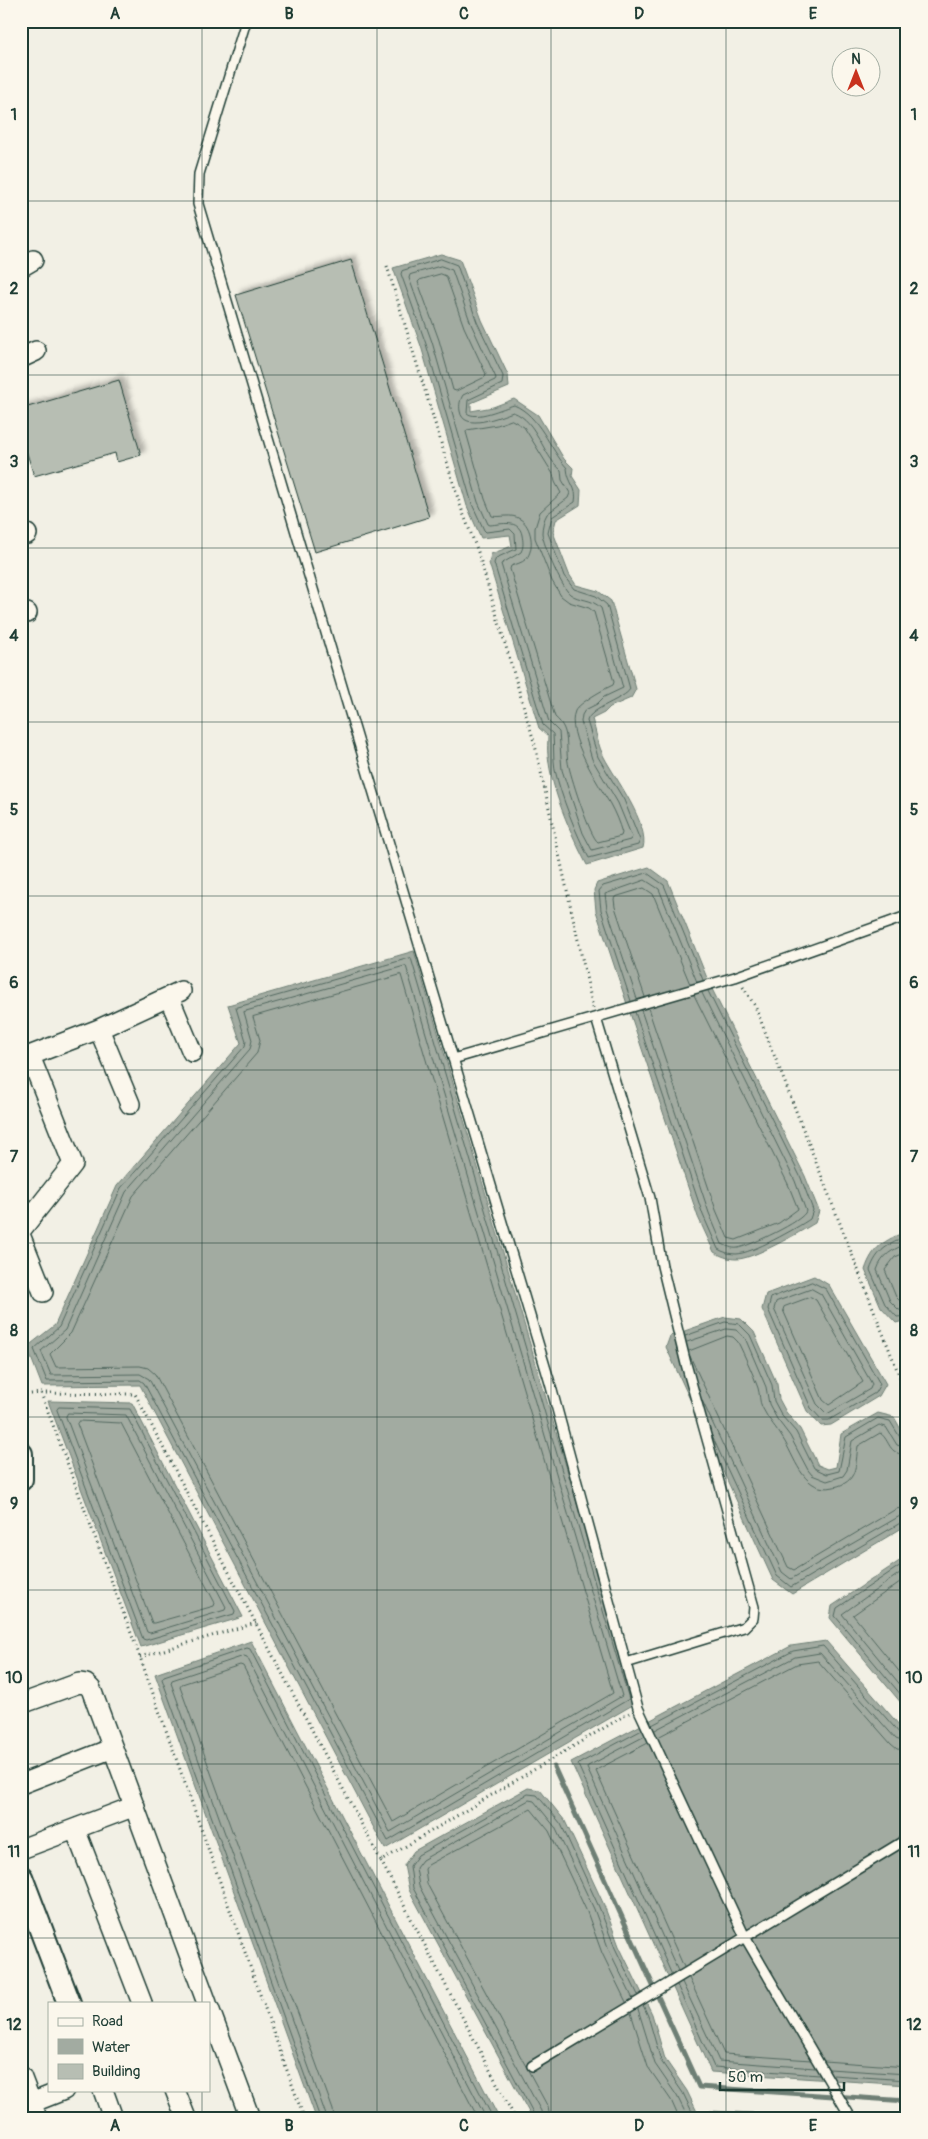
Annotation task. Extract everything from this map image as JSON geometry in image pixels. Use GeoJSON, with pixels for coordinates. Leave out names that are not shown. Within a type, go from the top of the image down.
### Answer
{"type":"FeatureCollection","features":[{"type":"Feature","properties":{"kind":"street"},"geometry":{"type":"LineString","coordinates":[[21,1230],[73,1164],[26,1058],[99,1029],[175,994],[192,1052]]}},
{"type":"Feature","properties":{"kind":"street"},"geometry":{"type":"LineString","coordinates":[[99,1029],[130,1104]]}},
{"type":"Feature","properties":{"kind":"street"},"geometry":{"type":"LineString","coordinates":[[21,1237],[43,1292]]}},
{"type":"Feature","properties":{"kind":"street"},"geometry":{"type":"LineString","coordinates":[[21,1454],[21,1479]]}},
{"type":"Feature","properties":{"kind":"street"},"geometry":{"type":"LineString","coordinates":[[21,1704],[78,1683],[86,1684],[91,1689],[207,2002]]}},
{"type":"Feature","properties":{"kind":"street"},"geometry":{"type":"LineString","coordinates":[[21,1784],[113,1748]]}},
{"type":"Feature","properties":{"kind":"street"},"geometry":{"type":"LineString","coordinates":[[21,1849],[135,1806]]}},
{"type":"Feature","properties":{"kind":"street"},"geometry":{"type":"LineString","coordinates":[[74,1829],[142,2002]]}},
{"type":"Feature","properties":{"kind":"street"},"geometry":{"type":"LineString","coordinates":[[21,1877],[69,2002]]}},
{"type":"Feature","properties":{"kind":"street"},"geometry":{"type":"LineString","coordinates":[[210,2015],[213,2036],[250,2118]]}},
{"type":"Feature","properties":{"kind":"street"},"geometry":{"type":"LineString","coordinates":[[21,2076],[30,2109],[60,2092]]}},
{"type":"Feature","properties":{"kind":"street"},"geometry":{"type":"LineString","coordinates":[[104,2092],[114,2118]]}},
{"type":"Feature","properties":{"kind":"street"},"geometry":{"type":"LineString","coordinates":[[176,2092],[186,2118]]}},
{"type":"Feature","properties":{"kind":"lane"},"geometry":{"type":"LineString","coordinates":[[246,21],[199,174],[198,204],[550,1383],[638,1708],[745,1937],[851,2118]]}},
{"type":"Feature","properties":{"kind":"lane"},"geometry":{"type":"LineString","coordinates":[[453,1059],[735,976],[907,916]]}},
{"type":"Feature","properties":{"kind":"lane"},"geometry":{"type":"LineString","coordinates":[[596,1018],[650,1198],[662,1266],[686,1364],[754,1607],[753,1618],[744,1627],[626,1663]]}},
{"type":"Feature","properties":{"kind":"lane"},"geometry":{"type":"LineString","coordinates":[[532,2066],[907,1839]]}},
{"type":"Feature","properties":{"kind":"path"},"geometry":{"type":"LineString","coordinates":[[387,266],[460,504],[478,552],[535,745],[596,1018]]}},
{"type":"Feature","properties":{"kind":"path"},"geometry":{"type":"LineString","coordinates":[[735,976],[755,1006],[907,1394]]}},
{"type":"Feature","properties":{"kind":"path"},"geometry":{"type":"LineString","coordinates":[[41,1393],[140,1657],[304,2118]]}},
{"type":"Feature","properties":{"kind":"path"},"geometry":{"type":"LineString","coordinates":[[21,1395],[41,1393],[135,1394],[515,2118]]}},
{"type":"Feature","properties":{"kind":"path"},"geometry":{"type":"LineString","coordinates":[[140,1657],[256,1623]]}},
{"type":"Feature","properties":{"kind":"path"},"geometry":{"type":"LineString","coordinates":[[381,1861],[638,1708]]}},
{"type":"Feature","properties":{"kind":"water"},"geometry":{"type":"Polygon","coordinates":[[[441,254],[460,260],[482,320],[508,375],[509,387],[471,403],[471,411],[493,407],[514,399],[538,415],[564,459],[573,468],[572,476],[581,490],[580,505],[556,520],[553,532],[569,574],[576,585],[598,591],[611,601],[636,689],[631,698],[610,707],[604,713],[592,719],[602,753],[637,815],[644,838],[643,848],[587,865],[568,826],[557,797],[550,769],[548,736],[539,728],[489,563],[491,554],[512,546],[510,535],[481,538],[467,506],[421,346],[393,268],[441,254]]]}},
{"type":"Feature","properties":{"kind":"water"},"geometry":{"type":"Polygon","coordinates":[[[649,867],[668,881],[709,983],[805,1176],[819,1211],[815,1223],[799,1233],[776,1245],[743,1258],[730,1258],[714,1252],[698,1217],[596,911],[594,890],[597,883],[649,867]]]}},
{"type":"Feature","properties":{"kind":"water"},"geometry":{"type":"Polygon","coordinates":[[[414,951],[636,1703],[385,1849],[140,1385],[42,1386],[27,1347],[55,1325],[117,1186],[241,1043],[228,1005],[414,951]]]}},
{"type":"Feature","properties":{"kind":"water"},"geometry":{"type":"Polygon","coordinates":[[[907,1231],[907,1320],[896,1323],[881,1307],[865,1270],[872,1255],[880,1245],[907,1231]]]}},
{"type":"Feature","properties":{"kind":"water"},"geometry":{"type":"Polygon","coordinates":[[[814,1276],[829,1285],[886,1384],[879,1396],[831,1425],[821,1426],[807,1411],[762,1309],[766,1294],[814,1276]]]}},
{"type":"Feature","properties":{"kind":"water"},"geometry":{"type":"Polygon","coordinates":[[[725,1317],[741,1319],[754,1332],[777,1384],[779,1399],[786,1412],[800,1429],[818,1465],[828,1469],[836,1467],[841,1434],[878,1413],[894,1417],[907,1440],[907,1525],[792,1594],[773,1580],[666,1347],[670,1336],[725,1317]]]}},
{"type":"Feature","properties":{"kind":"water"},"geometry":{"type":"Polygon","coordinates":[[[48,1401],[132,1403],[243,1617],[141,1647],[48,1401]]]}},
{"type":"Feature","properties":{"kind":"water"},"geometry":{"type":"Polygon","coordinates":[[[907,1556],[907,1710],[830,1618],[832,1606],[907,1556]]]}},
{"type":"Feature","properties":{"kind":"water"},"geometry":{"type":"Polygon","coordinates":[[[251,1641],[499,2118],[316,2118],[155,1674],[251,1641]]]}},
{"type":"Feature","properties":{"kind":"water"},"geometry":{"type":"Polygon","coordinates":[[[826,1641],[907,1734],[907,2085],[711,2072],[571,1762],[791,1646],[826,1641]]]}},
{"type":"Feature","properties":{"kind":"water"},"geometry":{"type":"Polygon","coordinates":[[[528,1788],[540,1790],[565,1821],[604,1905],[619,1946],[652,2014],[665,2059],[687,2091],[700,2118],[532,2118],[409,1890],[404,1865],[414,1851],[528,1788]]]}},
{"type":"Feature","properties":{"kind":"water"},"geometry":{"type":"Polygon","coordinates":[[[710,2111],[860,2118],[713,2118],[710,2111]]]}},
{"type":"Feature","properties":{"kind":"building"},"geometry":{"type":"Polygon","coordinates":[[[351,260],[429,517],[315,552],[236,295],[351,260]]]}},
{"type":"Feature","properties":{"kind":"building"},"geometry":{"type":"Polygon","coordinates":[[[119,380],[141,455],[117,462],[115,453],[34,476],[21,434],[21,409],[119,380]]]}},
{"type":"Feature","properties":{"kind":"waterway"},"geometry":{"type":"LineString","coordinates":[[554,1767],[699,2087],[907,2101]]}}]}
